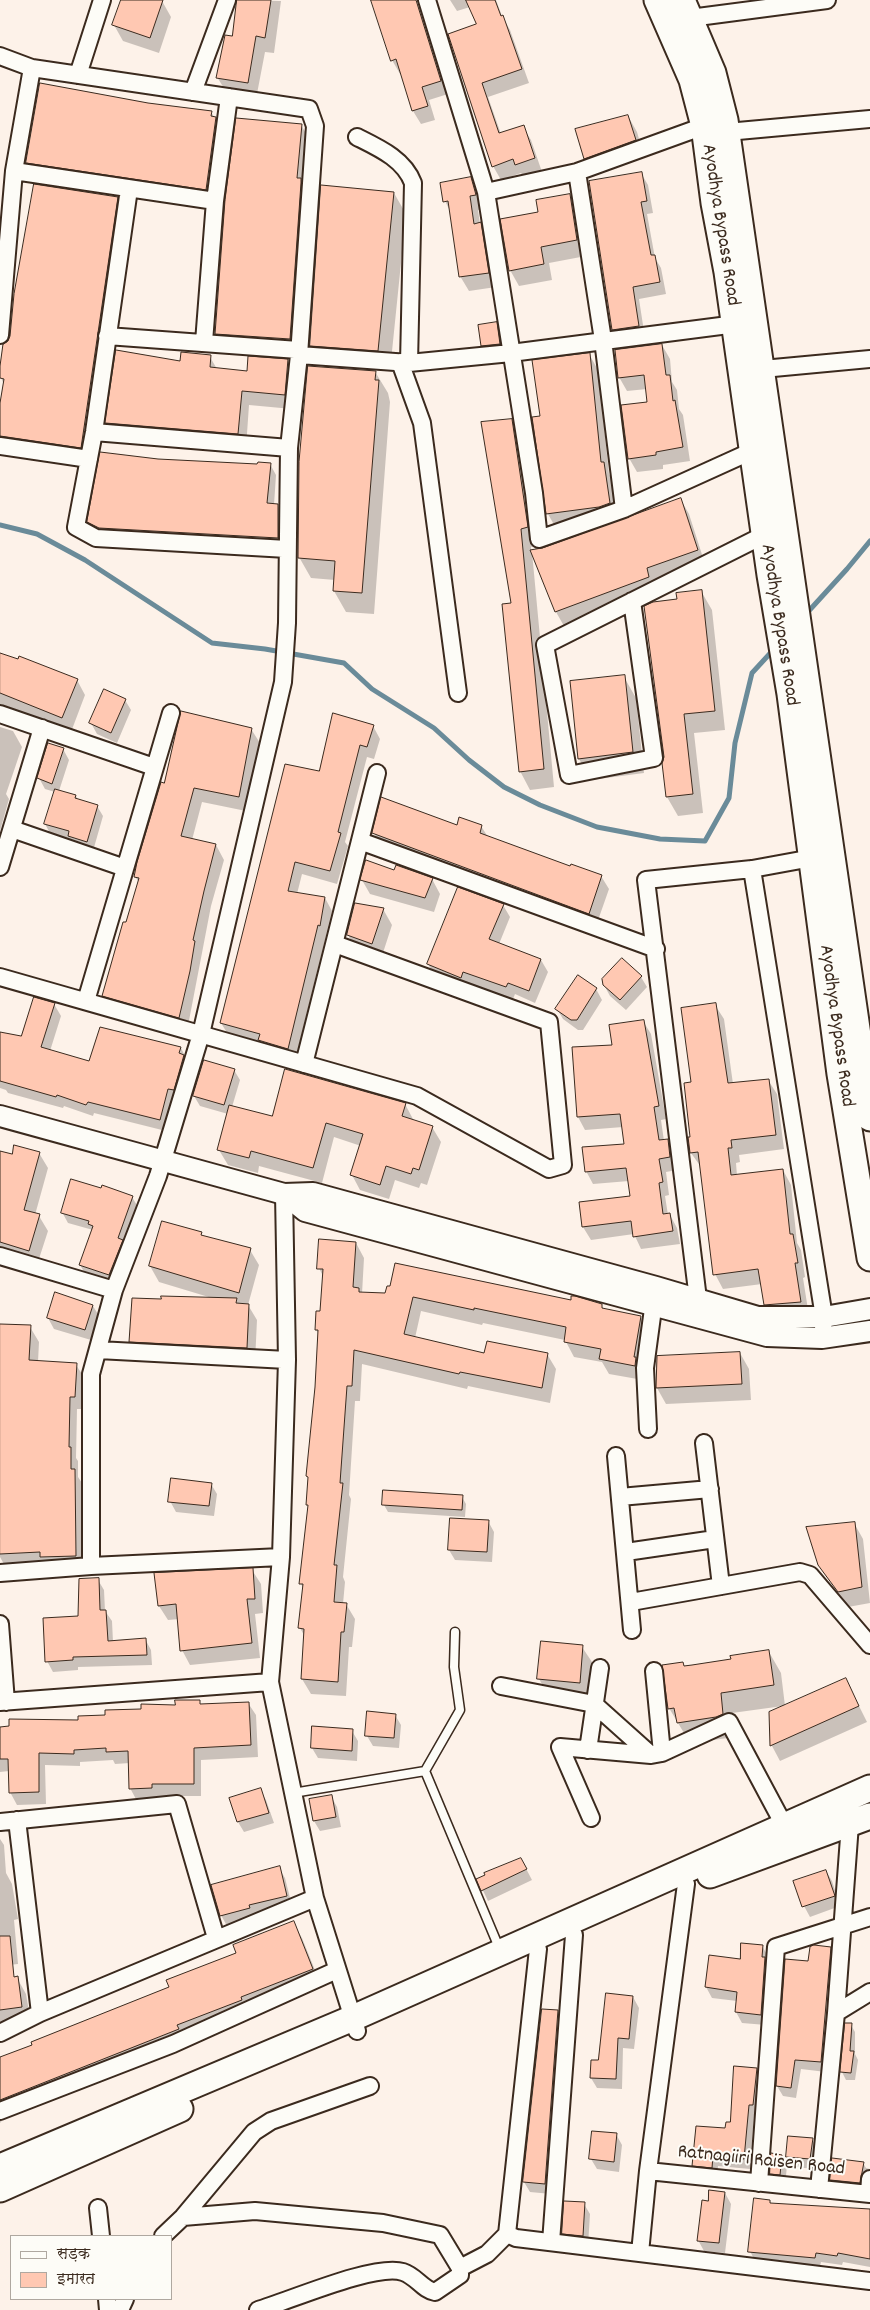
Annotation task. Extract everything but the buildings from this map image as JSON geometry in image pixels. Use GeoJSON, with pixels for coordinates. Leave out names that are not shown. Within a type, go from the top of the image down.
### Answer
{"type":"FeatureCollection","features":[{"type":"Feature","properties":{"kind":"main road","name":"Ayodhya Bypass Road"},"geometry":{"type":"LineString","coordinates":[[657,0],[681,15],[713,73],[727,132],[726,204]]}},
{"type":"Feature","properties":{"kind":"main road","name":"Ayodhya Bypass Road"},"geometry":{"type":"LineString","coordinates":[[681,15],[692,80],[726,204],[738,275],[780,573],[870,1118]]}},
{"type":"Feature","properties":{"kind":"main road","name":"Ayodhya Bypass Road"},"geometry":{"type":"LineString","coordinates":[[751,370],[752,451],[764,534],[780,573]]}},
{"type":"Feature","properties":{"kind":"main road","name":"Ayodhya Bypass Road"},"geometry":{"type":"LineString","coordinates":[[799,690],[812,858],[840,1074],[870,1258]]}},
{"type":"Feature","properties":{"kind":"main road"},"geometry":{"type":"LineString","coordinates":[[0,2189],[355,2024],[500,1952],[862,1791],[870,1776]]}},
{"type":"Feature","properties":{"kind":"main road"},"geometry":{"type":"LineString","coordinates":[[0,2167],[574,1935],[686,1884],[860,1820]]}},
{"type":"Feature","properties":{"kind":"street"},"geometry":{"type":"LineString","coordinates":[[78,75],[102,0]]}},
{"type":"Feature","properties":{"kind":"street"},"geometry":{"type":"LineString","coordinates":[[193,92],[228,0]]}},
{"type":"Feature","properties":{"kind":"street"},"geometry":{"type":"LineString","coordinates":[[427,0],[486,192],[534,493],[539,538],[624,509],[752,451]]}},
{"type":"Feature","properties":{"kind":"street"},"geometry":{"type":"LineString","coordinates":[[681,15],[827,0]]}},
{"type":"Feature","properties":{"kind":"street"},"geometry":{"type":"LineString","coordinates":[[0,56],[32,68],[309,109],[315,126],[289,448],[287,624],[283,682],[201,1034],[163,1160],[114,1290],[91,1374],[91,1566]]}},
{"type":"Feature","properties":{"kind":"street"},"geometry":{"type":"LineString","coordinates":[[0,335],[14,172],[32,68]]}},
{"type":"Feature","properties":{"kind":"street"},"geometry":{"type":"LineString","coordinates":[[204,342],[215,201],[228,97]]}},
{"type":"Feature","properties":{"kind":"street"},"geometry":{"type":"LineString","coordinates":[[727,132],[870,119]]}},
{"type":"Feature","properties":{"kind":"street"},"geometry":{"type":"LineString","coordinates":[[486,192],[577,172],[704,126]]}},
{"type":"Feature","properties":{"kind":"street"},"geometry":{"type":"LineString","coordinates":[[357,137],[390,155],[409,172],[413,183],[405,363],[422,423],[458,693]]}},
{"type":"Feature","properties":{"kind":"street"},"geometry":{"type":"LineString","coordinates":[[14,172],[215,201]]}},
{"type":"Feature","properties":{"kind":"street"},"geometry":{"type":"LineString","coordinates":[[577,172],[603,340],[624,509]]}},
{"type":"Feature","properties":{"kind":"street"},"geometry":{"type":"LineString","coordinates":[[129,189],[94,432],[76,527],[96,538],[287,549]]}},
{"type":"Feature","properties":{"kind":"street"},"geometry":{"type":"LineString","coordinates":[[107,336],[204,342],[405,363],[511,353],[745,323]]}},
{"type":"Feature","properties":{"kind":"street"},"geometry":{"type":"LineString","coordinates":[[751,370],[870,359]]}},
{"type":"Feature","properties":{"kind":"street"},"geometry":{"type":"LineString","coordinates":[[94,432],[289,448]]}},
{"type":"Feature","properties":{"kind":"street"},"geometry":{"type":"LineString","coordinates":[[0,446],[89,459]]}},
{"type":"Feature","properties":{"kind":"street"},"geometry":{"type":"LineString","coordinates":[[632,601],[654,758],[569,774],[544,645],[764,534]]}},
{"type":"Feature","properties":{"kind":"street"},"geometry":{"type":"LineString","coordinates":[[86,1001],[170,713]]}},
{"type":"Feature","properties":{"kind":"street"},"geometry":{"type":"LineString","coordinates":[[0,714],[154,767]]}},
{"type":"Feature","properties":{"kind":"street"},"geometry":{"type":"LineString","coordinates":[[0,866],[42,728]]}},
{"type":"Feature","properties":{"kind":"street"},"geometry":{"type":"LineString","coordinates":[[304,1064],[377,773]]}},
{"type":"Feature","properties":{"kind":"street"},"geometry":{"type":"LineString","coordinates":[[12,829],[125,868]]}},
{"type":"Feature","properties":{"kind":"street"},"geometry":{"type":"LineString","coordinates":[[360,841],[656,949]]}},
{"type":"Feature","properties":{"kind":"street"},"geometry":{"type":"LineString","coordinates":[[698,1308],[656,949],[646,880],[752,870],[812,858]]}},
{"type":"Feature","properties":{"kind":"street"},"geometry":{"type":"LineString","coordinates":[[752,870],[824,1317],[822,1338]]}},
{"type":"Feature","properties":{"kind":"street"},"geometry":{"type":"LineString","coordinates":[[0,977],[417,1096],[549,1169],[563,1165],[549,1022],[335,944]]}},
{"type":"Feature","properties":{"kind":"street"},"geometry":{"type":"LineString","coordinates":[[0,1116],[284,1194],[313,1193],[698,1308],[767,1336],[822,1338],[870,1331]]}},
{"type":"Feature","properties":{"kind":"street"},"geometry":{"type":"LineString","coordinates":[[284,1194],[287,1360],[281,1557],[270,1682],[315,1898],[355,2024]]}},
{"type":"Feature","properties":{"kind":"street"},"geometry":{"type":"LineString","coordinates":[[0,1256],[114,1290]]}},
{"type":"Feature","properties":{"kind":"street"},"geometry":{"type":"LineString","coordinates":[[648,1429],[645,1368],[655,1296]]}},
{"type":"Feature","properties":{"kind":"street"},"geometry":{"type":"LineString","coordinates":[[698,1308],[758,1317],[824,1317],[870,1309]]}},
{"type":"Feature","properties":{"kind":"street"},"geometry":{"type":"LineString","coordinates":[[98,1350],[287,1360]]}},
{"type":"Feature","properties":{"kind":"street"},"geometry":{"type":"LineString","coordinates":[[704,1443],[721,1586]]}},
{"type":"Feature","properties":{"kind":"street"},"geometry":{"type":"LineString","coordinates":[[616,1456],[631,1602],[632,1630]]}},
{"type":"Feature","properties":{"kind":"street"},"geometry":{"type":"LineString","coordinates":[[620,1498],[710,1489]]}},
{"type":"Feature","properties":{"kind":"street"},"geometry":{"type":"LineString","coordinates":[[626,1552],[715,1539]]}},
{"type":"Feature","properties":{"kind":"street"},"geometry":{"type":"LineString","coordinates":[[0,1573],[91,1566],[281,1557]]}},
{"type":"Feature","properties":{"kind":"street"},"geometry":{"type":"LineString","coordinates":[[631,1602],[800,1572],[810,1575],[870,1644]]}},
{"type":"Feature","properties":{"kind":"street"},"geometry":{"type":"LineString","coordinates":[[0,1624],[3,1702],[270,1682]]}},
{"type":"Feature","properties":{"kind":"street"},"geometry":{"type":"LineString","coordinates":[[588,1750],[600,1668]]}},
{"type":"Feature","properties":{"kind":"street"},"geometry":{"type":"LineString","coordinates":[[654,1671],[657,1754]]}},
{"type":"Feature","properties":{"kind":"street"},"geometry":{"type":"LineString","coordinates":[[501,1686],[594,1704],[657,1754]]}},
{"type":"Feature","properties":{"kind":"street"},"geometry":{"type":"LineString","coordinates":[[591,1818],[560,1747],[657,1754],[729,1722],[784,1825]]}},
{"type":"Feature","properties":{"kind":"street"},"geometry":{"type":"LineString","coordinates":[[0,1822],[178,1804],[216,1938]]}},
{"type":"Feature","properties":{"kind":"street"},"geometry":{"type":"LineString","coordinates":[[17,1820],[40,2012]]}},
{"type":"Feature","properties":{"kind":"street"},"geometry":{"type":"LineString","coordinates":[[818,2189],[836,2013],[842,1926],[860,1820]]}},
{"type":"Feature","properties":{"kind":"street"},"geometry":{"type":"LineString","coordinates":[[640,2253],[648,2171],[686,1884]]}},
{"type":"Feature","properties":{"kind":"street"},"geometry":{"type":"LineString","coordinates":[[0,2032],[40,2012],[315,1898]]}},
{"type":"Feature","properties":{"kind":"street"},"geometry":{"type":"LineString","coordinates":[[759,2183],[776,1946],[870,1917]]}},
{"type":"Feature","properties":{"kind":"street"},"geometry":{"type":"LineString","coordinates":[[551,2242],[574,1935]]}},
{"type":"Feature","properties":{"kind":"street"},"geometry":{"type":"LineString","coordinates":[[460,2268],[487,2254],[507,2234],[538,1949]]}},
{"type":"Feature","properties":{"kind":"street"},"geometry":{"type":"LineString","coordinates":[[0,2111],[173,2044],[337,1970]]}},
{"type":"Feature","properties":{"kind":"street"},"geometry":{"type":"LineString","coordinates":[[836,2013],[870,1992]]}},
{"type":"Feature","properties":{"kind":"street"},"geometry":{"type":"LineString","coordinates":[[164,2235],[183,2217],[254,2132],[271,2121],[370,2086]]}},
{"type":"Feature","properties":{"kind":"street","name":"Ratnagiiri Raisen Road"},"geometry":{"type":"LineString","coordinates":[[648,2171],[818,2189],[870,2189]]}},
{"type":"Feature","properties":{"kind":"street"},"geometry":{"type":"LineString","coordinates":[[98,2208],[101,2235]]}},
{"type":"Feature","properties":{"kind":"street"},"geometry":{"type":"LineString","coordinates":[[183,2217],[255,2211],[384,2223],[440,2235],[460,2268],[460,2275],[435,2292],[429,2291],[418,2280],[403,2272],[388,2270],[324,2288],[258,2310]]}},
{"type":"Feature","properties":{"kind":"street"},"geometry":{"type":"LineString","coordinates":[[507,2234],[516,2238],[870,2281]]}},
{"type":"Feature","properties":{"kind":"lane"},"geometry":{"type":"LineString","coordinates":[[425,1771],[460,1710],[454,1667],[455,1632]]}},
{"type":"Feature","properties":{"kind":"lane"},"geometry":{"type":"LineString","coordinates":[[293,1793],[425,1771]]}},
{"type":"Feature","properties":{"kind":"lane"},"geometry":{"type":"LineString","coordinates":[[425,1771],[500,1952]]}},
{"type":"Feature","properties":{"kind":"waterway"},"geometry":{"type":"LineString","coordinates":[[0,525],[37,534],[85,560],[212,643],[265,649],[344,663],[372,689],[434,728],[469,760],[504,787],[540,805],[597,827],[660,839],[705,841],[729,798],[735,743],[752,673],[775,648]]}},
{"type":"Feature","properties":{"kind":"waterway"},"geometry":{"type":"LineString","coordinates":[[806,614],[870,541]]}}]}
